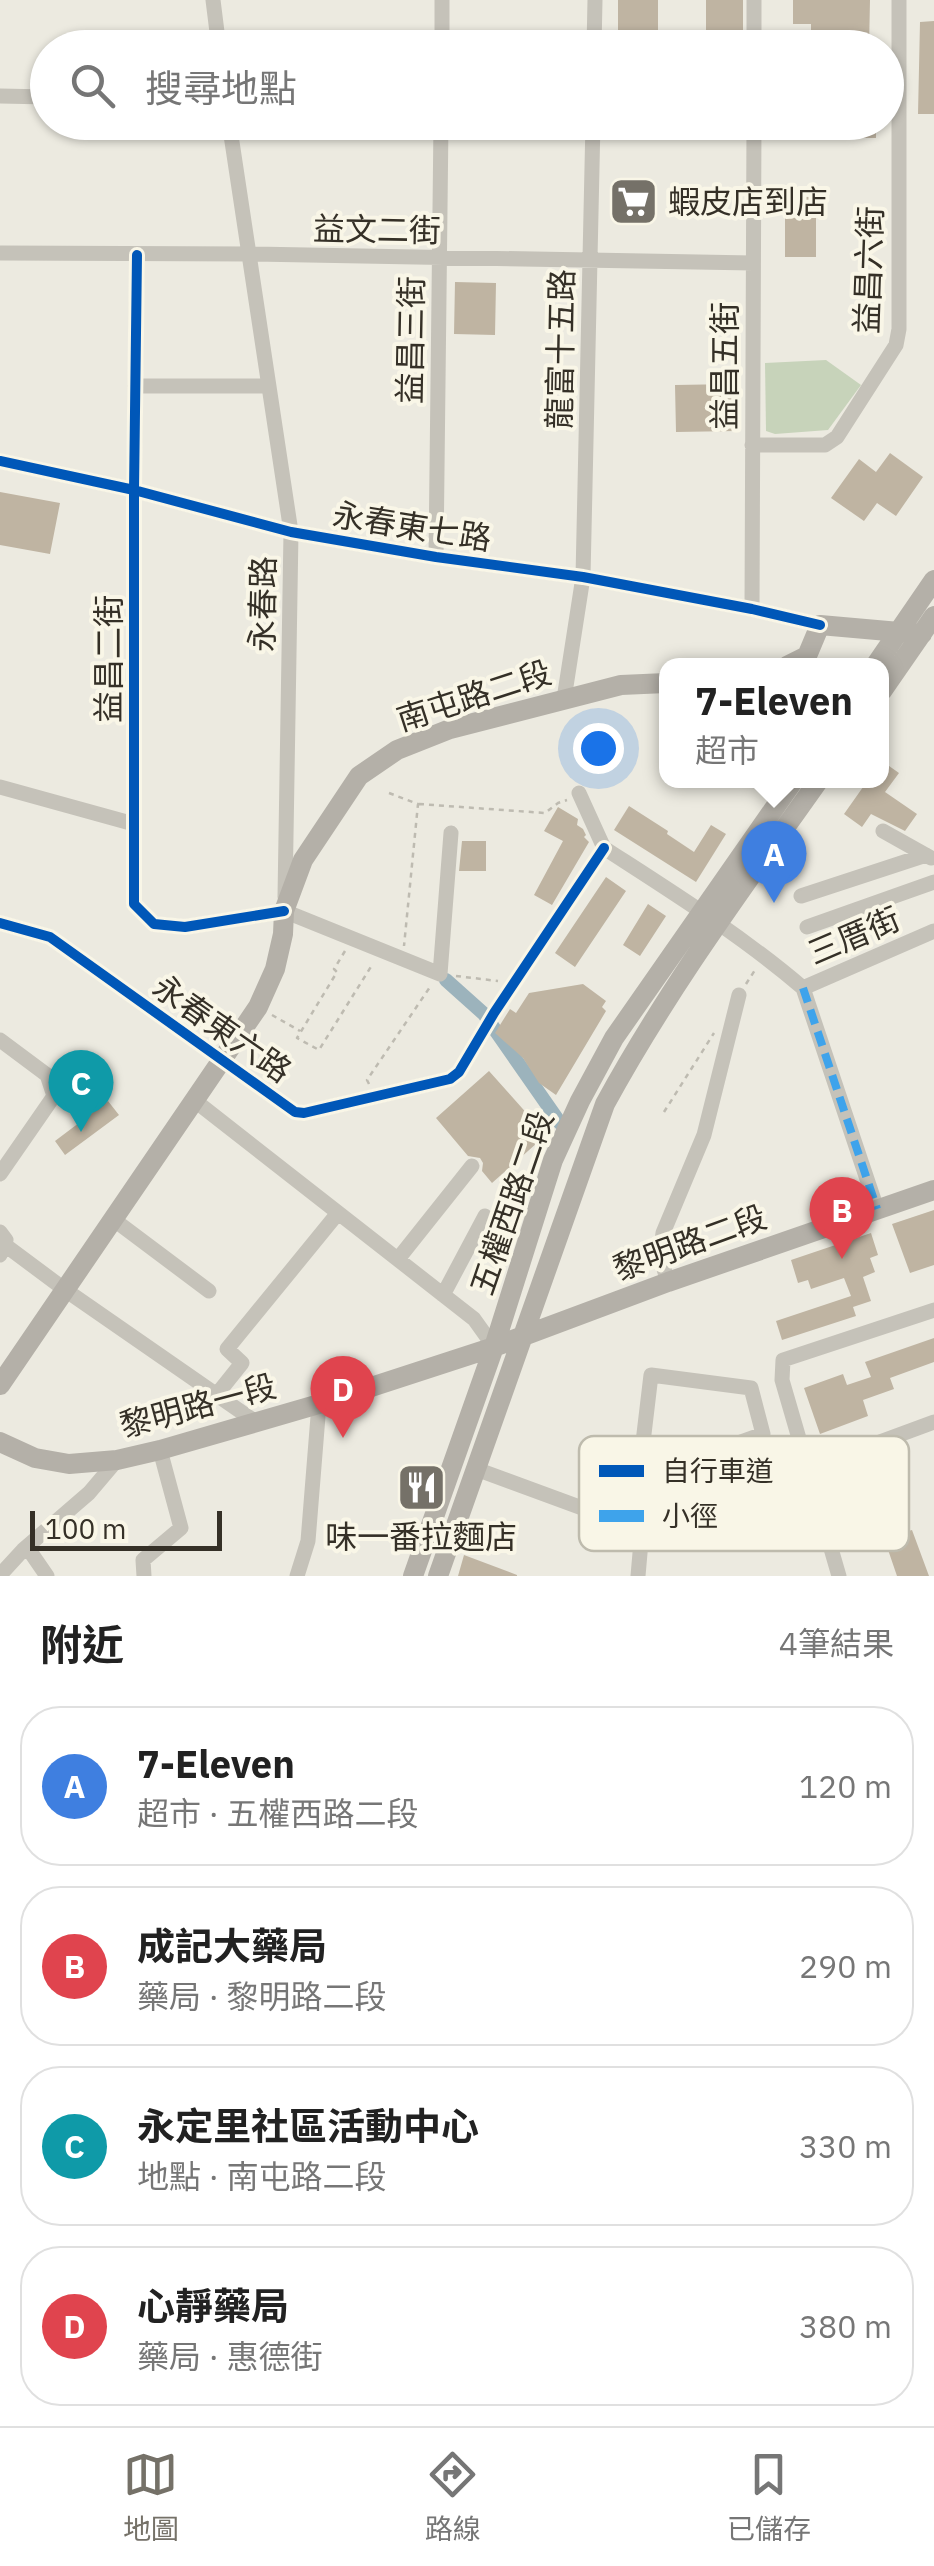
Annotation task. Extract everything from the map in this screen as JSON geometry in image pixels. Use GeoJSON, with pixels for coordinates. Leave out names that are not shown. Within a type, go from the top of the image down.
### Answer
{"type":"FeatureCollection","features":[{"type":"Feature","properties":{"kind":"main road"},"geometry":{"type":"LineString","coordinates":[[880,658],[934,580]]}},
{"type":"Feature","properties":{"kind":"main road"},"geometry":{"type":"LineString","coordinates":[[889,682],[928,633],[934,616]]}},
{"type":"Feature","properties":{"kind":"main road"},"geometry":{"type":"LineString","coordinates":[[803,658],[820,625]]}},
{"type":"Feature","properties":{"kind":"main road","name":"永春東七路"},"geometry":{"type":"LineString","coordinates":[[820,625],[897,634],[928,633]]}},
{"type":"Feature","properties":{"kind":"main road","name":"南屯路二段"},"geometry":{"type":"LineString","coordinates":[[0,1385],[258,1007],[277,960],[284,911],[303,860],[359,776],[398,750],[450,729],[621,685],[659,684]]}},
{"type":"Feature","properties":{"kind":"main road","name":"五權西路二段"},"geometry":{"type":"LineString","coordinates":[[438,1576],[605,1104],[710,917],[789,788]]}},
{"type":"Feature","properties":{"kind":"main road","name":"五權西路二段"},"geometry":{"type":"LineString","coordinates":[[413,1576],[494,1347],[553,1160],[580,1101],[614,1038],[812,788]]}},
{"type":"Feature","properties":{"kind":"main road","name":"黎明路二段"},"geometry":{"type":"LineString","coordinates":[[523,1336],[934,1190]]}},
{"type":"Feature","properties":{"kind":"main road","name":"黎明路一段"},"geometry":{"type":"LineString","coordinates":[[0,1442],[52,1462],[117,1460],[319,1404],[523,1336]]}},
{"type":"Feature","properties":{"kind":"street"},"geometry":{"type":"LineString","coordinates":[[213,0],[217,30]]}},
{"type":"Feature","properties":{"kind":"street"},"geometry":{"type":"LineString","coordinates":[[442,0],[442,30]]}},
{"type":"Feature","properties":{"kind":"street"},"geometry":{"type":"LineString","coordinates":[[594,30],[595,0]]}},
{"type":"Feature","properties":{"kind":"street"},"geometry":{"type":"LineString","coordinates":[[754,0],[754,30]]}},
{"type":"Feature","properties":{"kind":"street","name":"益昌六街"},"geometry":{"type":"LineString","coordinates":[[900,0],[900,30]]}},
{"type":"Feature","properties":{"kind":"street"},"geometry":{"type":"LineString","coordinates":[[0,96],[30,96]]}},
{"type":"Feature","properties":{"kind":"street","name":"永春路"},"geometry":{"type":"LineString","coordinates":[[232,140],[292,532],[284,911]]}},
{"type":"Feature","properties":{"kind":"street","name":"益昌三街"},"geometry":{"type":"LineString","coordinates":[[436,558],[441,140]]}},
{"type":"Feature","properties":{"kind":"street","name":"龍富十五路"},"geometry":{"type":"LineString","coordinates":[[564,699],[583,578],[593,140]]}},
{"type":"Feature","properties":{"kind":"street","name":"益昌五街"},"geometry":{"type":"LineString","coordinates":[[752,609],[754,140]]}},
{"type":"Feature","properties":{"kind":"street","name":"益昌六街"},"geometry":{"type":"LineString","coordinates":[[752,445],[826,445],[838,437],[896,345],[900,140]]}},
{"type":"Feature","properties":{"kind":"street","name":"益文二街"},"geometry":{"type":"LineString","coordinates":[[0,253],[753,263]]}},
{"type":"Feature","properties":{"kind":"street","name":"益昌二街"},"geometry":{"type":"LineString","coordinates":[[137,255],[134,904],[154,924],[185,927],[284,911]]}},
{"type":"Feature","properties":{"kind":"street"},"geometry":{"type":"LineString","coordinates":[[136,386],[268,386]]}},
{"type":"Feature","properties":{"kind":"street","name":"永春東七路"},"geometry":{"type":"LineString","coordinates":[[0,462],[134,490],[292,532],[436,558],[583,578],[820,625]]}},
{"type":"Feature","properties":{"kind":"street"},"geometry":{"type":"LineString","coordinates":[[0,787],[134,824]]}},
{"type":"Feature","properties":{"kind":"street"},"geometry":{"type":"LineString","coordinates":[[580,794],[604,848]]}},
{"type":"Feature","properties":{"kind":"street"},"geometry":{"type":"LineString","coordinates":[[883,831],[930,858]]}},
{"type":"Feature","properties":{"kind":"street"},"geometry":{"type":"LineString","coordinates":[[284,911],[437,978],[451,833]]}},
{"type":"Feature","properties":{"kind":"street","name":"三厝街"},"geometry":{"type":"LineString","coordinates":[[604,848],[765,955],[803,988],[934,932]]}},
{"type":"Feature","properties":{"kind":"street","name":"永春東六路"},"geometry":{"type":"LineString","coordinates":[[0,924],[50,937],[295,1112],[304,1113],[450,1079],[459,1072],[604,848]]}},
{"type":"Feature","properties":{"kind":"street"},"geometry":{"type":"LineString","coordinates":[[800,896],[930,858]]}},
{"type":"Feature","properties":{"kind":"street"},"geometry":{"type":"LineString","coordinates":[[807,926],[934,882]]}},
{"type":"Feature","properties":{"kind":"street"},"geometry":{"type":"LineString","coordinates":[[803,988],[877,1209]]}},
{"type":"Feature","properties":{"kind":"street"},"geometry":{"type":"LineString","coordinates":[[668,1282],[660,1256],[663,1233],[704,1135],[738,995]]}},
{"type":"Feature","properties":{"kind":"street"},"geometry":{"type":"LineString","coordinates":[[0,1040],[47,1075],[54,1096],[0,1174]]}},
{"type":"Feature","properties":{"kind":"street"},"geometry":{"type":"LineString","coordinates":[[194,1100],[474,1318],[494,1347]]}},
{"type":"Feature","properties":{"kind":"street"},"geometry":{"type":"LineString","coordinates":[[398,1259],[472,1166]]}},
{"type":"Feature","properties":{"kind":"street"},"geometry":{"type":"LineString","coordinates":[[218,1394],[242,1362],[226,1349],[338,1212]]}},
{"type":"Feature","properties":{"kind":"street"},"geometry":{"type":"LineString","coordinates":[[443,1295],[484,1216]]}},
{"type":"Feature","properties":{"kind":"street"},"geometry":{"type":"LineString","coordinates":[[113,1220],[209,1291]]}},
{"type":"Feature","properties":{"kind":"street"},"geometry":{"type":"LineString","coordinates":[[2,1244],[256,1422]]}},
{"type":"Feature","properties":{"kind":"street"},"geometry":{"type":"LineString","coordinates":[[798,1436],[782,1380],[783,1360],[934,1310]]}},
{"type":"Feature","properties":{"kind":"street"},"geometry":{"type":"LineString","coordinates":[[644,1436],[651,1375],[751,1388],[763,1434],[757,1436]]}},
{"type":"Feature","properties":{"kind":"street"},"geometry":{"type":"LineString","coordinates":[[298,1576],[308,1540],[319,1404]]}},
{"type":"Feature","properties":{"kind":"street"},"geometry":{"type":"LineString","coordinates":[[896,1436],[934,1422]]}},
{"type":"Feature","properties":{"kind":"street"},"geometry":{"type":"LineString","coordinates":[[144,1576],[144,1560],[181,1528],[160,1450]]}},
{"type":"Feature","properties":{"kind":"street"},"geometry":{"type":"LineString","coordinates":[[0,1576],[27,1547],[89,1494],[117,1460]]}},
{"type":"Feature","properties":{"kind":"street"},"geometry":{"type":"LineString","coordinates":[[476,1468],[579,1506]]}},
{"type":"Feature","properties":{"kind":"street"},"geometry":{"type":"LineString","coordinates":[[27,1547],[47,1576]]}},
{"type":"Feature","properties":{"kind":"street"},"geometry":{"type":"LineString","coordinates":[[638,1576],[640,1551]]}},
{"type":"Feature","properties":{"kind":"street"},"geometry":{"type":"LineString","coordinates":[[832,1551],[839,1576]]}},
{"type":"Feature","properties":{"kind":"path"},"geometry":{"type":"LineString","coordinates":[[388,793],[418,804],[545,813],[580,794]]}},
{"type":"Feature","properties":{"kind":"path"},"geometry":{"type":"LineString","coordinates":[[404,947],[418,804]]}},
{"type":"Feature","properties":{"kind":"path"},"geometry":{"type":"LineString","coordinates":[[346,948],[334,969],[338,972],[297,1038],[319,1050],[372,965]]}},
{"type":"Feature","properties":{"kind":"path"},"geometry":{"type":"LineString","coordinates":[[374,1097],[367,1080],[437,978],[514,983]]}},
{"type":"Feature","properties":{"kind":"path"},"geometry":{"type":"LineString","coordinates":[[258,1007],[301,1032]]}},
{"type":"Feature","properties":{"kind":"green space"},"geometry":{"type":"Polygon","coordinates":[[[826,360],[861,385],[828,430],[775,434],[766,431],[765,363],[826,360]]]}},
{"type":"Feature","properties":{"kind":"building"},"geometry":{"type":"Polygon","coordinates":[[[618,0],[658,0],[658,30],[618,30],[618,0]]]}},
{"type":"Feature","properties":{"kind":"building"},"geometry":{"type":"Polygon","coordinates":[[[706,0],[743,0],[743,30],[706,30],[706,0]]]}},
{"type":"Feature","properties":{"kind":"building"},"geometry":{"type":"Polygon","coordinates":[[[793,0],[870,0],[869,30],[811,30],[811,24],[793,24],[793,0]]]}},
{"type":"Feature","properties":{"kind":"building"},"geometry":{"type":"Polygon","coordinates":[[[934,21],[934,114],[918,114],[920,22],[934,21]]]}},
{"type":"Feature","properties":{"kind":"building"},"geometry":{"type":"Polygon","coordinates":[[[785,197],[816,197],[816,257],[785,257],[785,197]]]}},
{"type":"Feature","properties":{"kind":"building"},"geometry":{"type":"Polygon","coordinates":[[[455,282],[496,283],[495,335],[454,334],[455,282]]]}},
{"type":"Feature","properties":{"kind":"building"},"geometry":{"type":"Polygon","coordinates":[[[734,384],[735,431],[676,432],[675,385],[734,384]]]}},
{"type":"Feature","properties":{"kind":"building"},"geometry":{"type":"Polygon","coordinates":[[[890,453],[923,477],[896,516],[877,503],[864,521],[831,498],[859,459],[876,472],[890,453]]]}},
{"type":"Feature","properties":{"kind":"building"},"geometry":{"type":"Polygon","coordinates":[[[0,492],[60,503],[50,554],[0,545],[0,492]]]}},
{"type":"Feature","properties":{"kind":"building"},"geometry":{"type":"Polygon","coordinates":[[[889,766],[899,773],[889,787],[889,766]]]}},
{"type":"Feature","properties":{"kind":"building"},"geometry":{"type":"Polygon","coordinates":[[[862,788],[888,788],[885,792],[917,814],[905,831],[871,814],[862,827],[844,814],[862,788]]]}},
{"type":"Feature","properties":{"kind":"building"},"geometry":{"type":"Polygon","coordinates":[[[629,806],[694,852],[711,825],[726,834],[696,882],[614,830],[629,806]]]}},
{"type":"Feature","properties":{"kind":"building"},"geometry":{"type":"Polygon","coordinates":[[[558,807],[578,819],[577,825],[589,842],[552,905],[534,895],[563,841],[544,831],[558,807]]]}},
{"type":"Feature","properties":{"kind":"building"},"geometry":{"type":"Polygon","coordinates":[[[462,841],[486,841],[486,871],[459,871],[462,841]]]}},
{"type":"Feature","properties":{"kind":"building"},"geometry":{"type":"Polygon","coordinates":[[[606,877],[626,891],[575,967],[555,953],[606,877]]]}},
{"type":"Feature","properties":{"kind":"building"},"geometry":{"type":"Polygon","coordinates":[[[648,904],[666,916],[640,956],[623,945],[648,904]]]}},
{"type":"Feature","properties":{"kind":"building"},"geometry":{"type":"Polygon","coordinates":[[[583,984],[606,1001],[602,1007],[606,1011],[556,1095],[539,1083],[523,1058],[495,1033],[510,1009],[516,1013],[529,993],[583,984]]]}},
{"type":"Feature","properties":{"kind":"building"},"geometry":{"type":"Polygon","coordinates":[[[489,1071],[546,1135],[492,1183],[482,1171],[480,1158],[468,1156],[436,1118],[489,1071]]]}},
{"type":"Feature","properties":{"kind":"building"},"geometry":{"type":"Polygon","coordinates":[[[108,1101],[119,1115],[65,1155],[55,1141],[108,1101]]]}},
{"type":"Feature","properties":{"kind":"building"},"geometry":{"type":"Polygon","coordinates":[[[934,1210],[934,1265],[910,1273],[892,1224],[934,1210]]]}},
{"type":"Feature","properties":{"kind":"building"},"geometry":{"type":"Polygon","coordinates":[[[871,1233],[878,1255],[870,1258],[875,1272],[863,1277],[871,1301],[853,1307],[856,1316],[782,1340],[776,1321],[851,1296],[844,1278],[811,1289],[808,1280],[798,1283],[791,1260],[871,1233]]]}},
{"type":"Feature","properties":{"kind":"building"},"geometry":{"type":"Polygon","coordinates":[[[934,1338],[934,1362],[890,1378],[894,1389],[863,1400],[868,1416],[820,1434],[804,1388],[843,1374],[847,1385],[871,1377],[865,1362],[934,1338]]]}},
{"type":"Feature","properties":{"kind":"building"},"geometry":{"type":"Polygon","coordinates":[[[415,1471],[432,1477],[424,1502],[406,1496],[415,1471]]]}},
{"type":"Feature","properties":{"kind":"building"},"geometry":{"type":"Polygon","coordinates":[[[912,1530],[929,1576],[897,1576],[888,1551],[909,1551],[912,1530]]]}},
{"type":"Feature","properties":{"kind":"building"},"geometry":{"type":"Polygon","coordinates":[[[464,1555],[517,1575],[517,1576],[458,1576],[464,1555]]]}},
{"type":"Feature","properties":{"kind":"waterway"},"geometry":{"type":"LineString","coordinates":[[446,980],[484,1014],[560,1123]]}},
{"type":"Feature","properties":{"kind":"marked path"},"geometry":{"type":"LineString","coordinates":[[803,988],[877,1209]]}},
{"type":"Feature","properties":{"kind":"cycle path"},"geometry":{"type":"LineString","coordinates":[[137,255],[134,904],[154,924],[185,927],[284,911]]}},
{"type":"Feature","properties":{"kind":"cycle path"},"geometry":{"type":"LineString","coordinates":[[0,461],[134,490],[291,532],[583,577],[820,625]]}},
{"type":"Feature","properties":{"kind":"cycle path"},"geometry":{"type":"LineString","coordinates":[[0,923],[50,937],[295,1112],[304,1113],[450,1079],[459,1072],[604,848]]}},
{"type":"Feature","properties":{"kind":"place","name":"蝦皮店到店"},"geometry":{"type":"Point","coordinates":[633,202]}},
{"type":"Feature","properties":{"kind":"place","name":"7-Eleven"},"geometry":{"type":"Point","coordinates":[774,903]}},
{"type":"Feature","properties":{"kind":"place","name":"永定里社區活動中心"},"geometry":{"type":"Point","coordinates":[81,1132]}},
{"type":"Feature","properties":{"kind":"place","name":"成記大藥局"},"geometry":{"type":"Point","coordinates":[842,1259]}},
{"type":"Feature","properties":{"kind":"place","name":"心靜藥局"},"geometry":{"type":"Point","coordinates":[343,1438]}},
{"type":"Feature","properties":{"kind":"place","name":"味一番拉麵店"},"geometry":{"type":"Point","coordinates":[421,1487]}}]}
